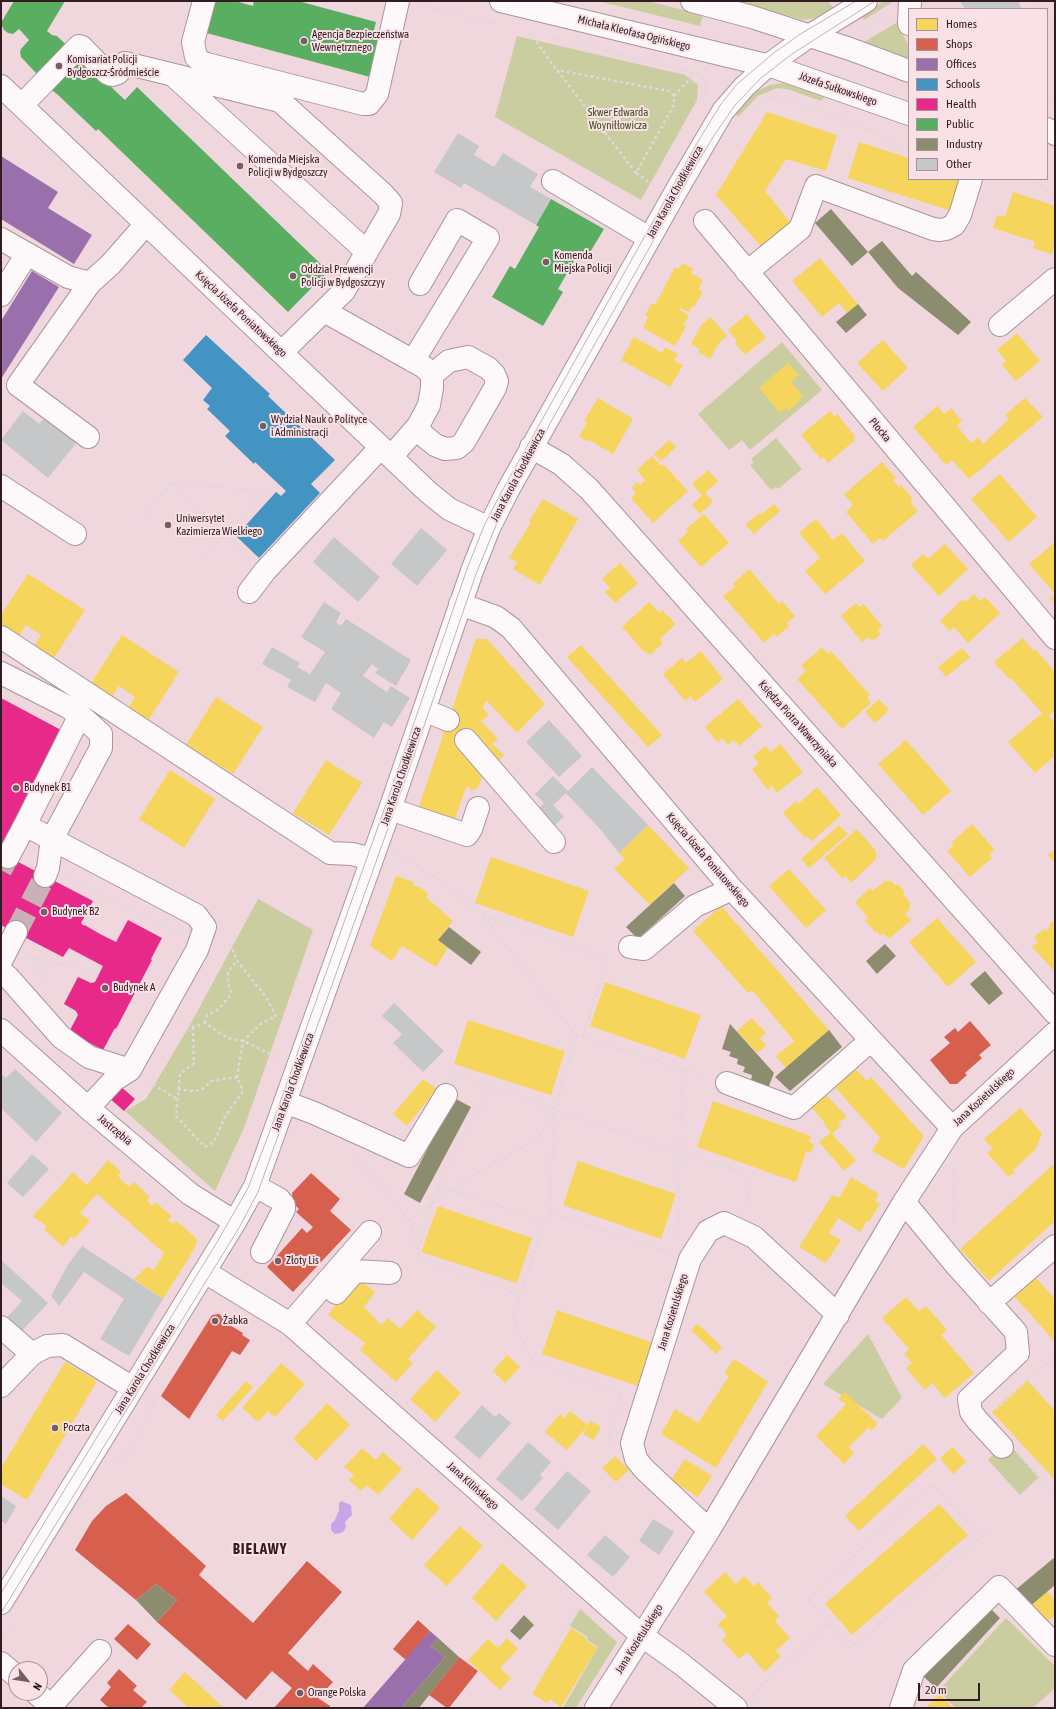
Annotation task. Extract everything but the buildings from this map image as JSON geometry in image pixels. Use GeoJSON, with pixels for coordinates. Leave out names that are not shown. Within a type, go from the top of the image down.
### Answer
{"type":"FeatureCollection","features":[{"type":"Feature","properties":{"kind":"street"},"geometry":{"type":"LineString","coordinates":[[204,1],[193,42],[196,57],[203,63],[363,104],[369,104],[377,94],[407,3]]}},
{"type":"Feature","properties":{"kind":"street","name":"Michała Kleofasa Ogińskiego"},"geometry":{"type":"LineString","coordinates":[[501,1],[768,66]]}},
{"type":"Feature","properties":{"kind":"street"},"geometry":{"type":"LineString","coordinates":[[692,1],[752,17],[908,71]]}},
{"type":"Feature","properties":{"kind":"street","name":"Jana Karola Chodkiewicza"},"geometry":{"type":"LineString","coordinates":[[1,1603],[236,1222],[254,1186],[372,859],[472,571],[489,528],[531,447],[702,145],[723,111],[744,87],[768,66],[809,36],[866,1]]}},
{"type":"Feature","properties":{"kind":"street"},"geometry":{"type":"LineString","coordinates":[[900,19],[910,1]]}},
{"type":"Feature","properties":{"kind":"street"},"geometry":{"type":"LineString","coordinates":[[22,105],[79,46],[82,47],[107,73],[112,75],[118,73],[125,63],[280,101],[378,189],[391,203],[389,214],[367,252],[344,291],[282,352]]}},
{"type":"Feature","properties":{"kind":"street","name":"Józefa Sułkowskiego"},"geometry":{"type":"LineString","coordinates":[[768,66],[809,78],[908,114]]}},
{"type":"Feature","properties":{"kind":"street"},"geometry":{"type":"LineString","coordinates":[[173,76],[367,252]]}},
{"type":"Feature","properties":{"kind":"street","name":"Księcia Józefa Poniatowskiego"},"geometry":{"type":"LineString","coordinates":[[1,86],[438,501],[462,516],[489,528]]}},
{"type":"Feature","properties":{"kind":"street"},"geometry":{"type":"LineString","coordinates":[[747,272],[800,229],[816,186],[940,230],[954,225],[960,215],[971,180]]}},
{"type":"Feature","properties":{"kind":"street"},"geometry":{"type":"LineString","coordinates":[[553,181],[649,238]]}},
{"type":"Feature","properties":{"kind":"street"},"geometry":{"type":"LineString","coordinates":[[413,361],[488,238],[457,220],[420,284]]}},
{"type":"Feature","properties":{"kind":"street","name":"Płocka"},"geometry":{"type":"LineString","coordinates":[[705,221],[1055,638]]}},
{"type":"Feature","properties":{"kind":"street"},"geometry":{"type":"LineString","coordinates":[[88,437],[18,385],[90,283],[111,264],[146,224]]}},
{"type":"Feature","properties":{"kind":"street"},"geometry":{"type":"LineString","coordinates":[[1,239],[68,277],[90,283]]}},
{"type":"Feature","properties":{"kind":"street"},"geometry":{"type":"LineString","coordinates":[[1,295],[27,254]]}},
{"type":"Feature","properties":{"kind":"street"},"geometry":{"type":"LineString","coordinates":[[1000,326],[1055,279]]}},
{"type":"Feature","properties":{"kind":"street"},"geometry":{"type":"LineString","coordinates":[[250,592],[265,571],[386,452],[418,426],[429,405],[432,388],[432,375],[424,367],[324,311]]}},
{"type":"Feature","properties":{"kind":"street"},"geometry":{"type":"LineString","coordinates":[[418,426],[423,435],[435,445],[445,449],[457,448],[464,442],[495,388],[497,381],[494,374],[488,368],[468,357],[449,361],[432,375]]}},
{"type":"Feature","properties":{"kind":"street","name":"Księdza Piotra Wawrzyniaka"},"geometry":{"type":"LineString","coordinates":[[531,447],[561,464],[588,489],[1055,1013]]}},
{"type":"Feature","properties":{"kind":"street"},"geometry":{"type":"LineString","coordinates":[[1,486],[75,534]]}},
{"type":"Feature","properties":{"kind":"street","name":"Księcia Józefa Poniatowskiego"},"geometry":{"type":"LineString","coordinates":[[460,604],[496,617],[511,628],[732,889],[952,1128]]}},
{"type":"Feature","properties":{"kind":"street"},"geometry":{"type":"LineString","coordinates":[[1,637],[330,854],[352,854],[372,859]]}},
{"type":"Feature","properties":{"kind":"street"},"geometry":{"type":"LineString","coordinates":[[1,673],[68,707],[80,715],[101,734],[101,748],[52,839],[48,868],[45,876]]}},
{"type":"Feature","properties":{"kind":"street"},"geometry":{"type":"LineString","coordinates":[[424,710],[448,720]]}},
{"type":"Feature","properties":{"kind":"street"},"geometry":{"type":"LineString","coordinates":[[8,857],[80,715]]}},
{"type":"Feature","properties":{"kind":"street"},"geometry":{"type":"LineString","coordinates":[[466,740],[554,842]]}},
{"type":"Feature","properties":{"kind":"street"},"geometry":{"type":"LineString","coordinates":[[390,808],[467,835],[471,829],[478,808]]}},
{"type":"Feature","properties":{"kind":"street"},"geometry":{"type":"LineString","coordinates":[[25,825],[196,915],[205,927],[197,950],[130,1070],[114,1080],[88,1108]]}},
{"type":"Feature","properties":{"kind":"street"},"geometry":{"type":"LineString","coordinates":[[630,947],[644,949],[695,906],[732,889]]}},
{"type":"Feature","properties":{"kind":"street"},"geometry":{"type":"LineString","coordinates":[[1,960],[18,943]]}},
{"type":"Feature","properties":{"kind":"street"},"geometry":{"type":"LineString","coordinates":[[1,971],[8,976],[61,1037],[89,1057],[130,1070]]}},
{"type":"Feature","properties":{"kind":"street","name":"Jastrzębia"},"geometry":{"type":"LineString","coordinates":[[1,1030],[88,1108],[190,1194],[236,1222]]}},
{"type":"Feature","properties":{"kind":"street","name":"Jana Kozietulskiego"},"geometry":{"type":"LineString","coordinates":[[596,1708],[709,1530],[904,1202],[952,1128],[1055,1032]]}},
{"type":"Feature","properties":{"kind":"street"},"geometry":{"type":"LineString","coordinates":[[728,1083],[794,1108],[871,1040]]}},
{"type":"Feature","properties":{"kind":"street"},"geometry":{"type":"LineString","coordinates":[[285,1102],[314,1113],[409,1156],[446,1095]]}},
{"type":"Feature","properties":{"kind":"street"},"geometry":{"type":"LineString","coordinates":[[254,1186],[280,1199],[284,1205],[284,1209],[262,1252]]}},
{"type":"Feature","properties":{"kind":"street"},"geometry":{"type":"LineString","coordinates":[[904,1202],[989,1303],[1016,1332],[1018,1353],[969,1399],[971,1412],[1002,1446]]}},
{"type":"Feature","properties":{"kind":"street","name":"Jana Kozietulskiego"},"geometry":{"type":"LineString","coordinates":[[709,1530],[644,1469],[636,1459],[632,1443],[646,1401],[685,1257],[708,1231],[724,1223],[754,1237],[838,1315]]}},
{"type":"Feature","properties":{"kind":"street"},"geometry":{"type":"LineString","coordinates":[[296,1329],[370,1232]]}},
{"type":"Feature","properties":{"kind":"street"},"geometry":{"type":"LineString","coordinates":[[989,1303],[1055,1246]]}},
{"type":"Feature","properties":{"kind":"street"},"geometry":{"type":"LineString","coordinates":[[296,1329],[355,1271],[390,1273]]}},
{"type":"Feature","properties":{"kind":"street","name":"Jana Kilińskiego"},"geometry":{"type":"LineString","coordinates":[[205,1272],[296,1329],[641,1635],[680,1663],[742,1703]]}},
{"type":"Feature","properties":{"kind":"street"},"geometry":{"type":"LineString","coordinates":[[1,1327],[32,1354]]}},
{"type":"Feature","properties":{"kind":"street"},"geometry":{"type":"LineString","coordinates":[[1,1386],[32,1354],[47,1346],[63,1346],[133,1388]]}},
{"type":"Feature","properties":{"kind":"street"},"geometry":{"type":"LineString","coordinates":[[901,1708],[914,1670],[999,1587],[1055,1645]]}},
{"type":"Feature","properties":{"kind":"street"},"geometry":{"type":"LineString","coordinates":[[47,1702],[100,1650]]}},
{"type":"Feature","properties":{"kind":"path"},"geometry":{"type":"LineString","coordinates":[[407,3],[504,25]]}},
{"type":"Feature","properties":{"kind":"path"},"geometry":{"type":"LineString","coordinates":[[861,32],[900,19]]}},
{"type":"Feature","properties":{"kind":"path"},"geometry":{"type":"LineString","coordinates":[[1048,23],[1055,36]]}},
{"type":"Feature","properties":{"kind":"path"},"geometry":{"type":"LineString","coordinates":[[523,30],[537,34]]}},
{"type":"Feature","properties":{"kind":"path"},"geometry":{"type":"LineString","coordinates":[[529,32],[636,173],[654,186]]}},
{"type":"Feature","properties":{"kind":"path"},"geometry":{"type":"LineString","coordinates":[[544,35],[695,73],[704,78],[707,86],[707,91],[700,105]]}},
{"type":"Feature","properties":{"kind":"path"},"geometry":{"type":"LineString","coordinates":[[557,70],[669,92],[674,96]]}},
{"type":"Feature","properties":{"kind":"path"},"geometry":{"type":"LineString","coordinates":[[636,173],[674,105],[674,96],[695,73]]}},
{"type":"Feature","properties":{"kind":"path"},"geometry":{"type":"LineString","coordinates":[[755,109],[769,98],[783,98],[872,131],[886,142],[908,150]]}},
{"type":"Feature","properties":{"kind":"path"},"geometry":{"type":"LineString","coordinates":[[1032,180],[1055,195]]}},
{"type":"Feature","properties":{"kind":"path"},"geometry":{"type":"LineString","coordinates":[[170,483],[265,571]]}},
{"type":"Feature","properties":{"kind":"path"},"geometry":{"type":"LineString","coordinates":[[144,519],[170,483]]}},
{"type":"Feature","properties":{"kind":"path"},"geometry":{"type":"LineString","coordinates":[[170,483],[266,491],[225,535],[200,558]]}},
{"type":"Feature","properties":{"kind":"path"},"geometry":{"type":"LineString","coordinates":[[394,853],[402,856],[448,886],[482,915],[576,1035],[728,1083]]}},
{"type":"Feature","properties":{"kind":"path"},"geometry":{"type":"LineString","coordinates":[[83,925],[100,893]]}},
{"type":"Feature","properties":{"kind":"path"},"geometry":{"type":"LineString","coordinates":[[482,915],[607,959]]}},
{"type":"Feature","properties":{"kind":"path"},"geometry":{"type":"LineString","coordinates":[[18,943],[32,959],[35,968],[49,984]]}},
{"type":"Feature","properties":{"kind":"path"},"geometry":{"type":"LineString","coordinates":[[583,1037],[607,959],[630,947]]}},
{"type":"Feature","properties":{"kind":"path"},"geometry":{"type":"LineString","coordinates":[[32,959],[77,966],[98,976]]}},
{"type":"Feature","properties":{"kind":"path"},"geometry":{"type":"LineString","coordinates":[[205,1023],[207,1015],[218,1010],[228,999],[231,993],[228,983],[228,972],[238,962]]}},
{"type":"Feature","properties":{"kind":"path"},"geometry":{"type":"LineString","coordinates":[[135,993],[156,1004],[162,1011],[192,1027],[205,1023]]}},
{"type":"Feature","properties":{"kind":"path"},"geometry":{"type":"LineString","coordinates":[[205,1023],[228,1038],[242,1041],[279,1058]]}},
{"type":"Feature","properties":{"kind":"path"},"geometry":{"type":"LineString","coordinates":[[576,1035],[555,1110],[549,1213],[513,1314],[519,1334],[534,1363],[646,1401]]}},
{"type":"Feature","properties":{"kind":"path"},"geometry":{"type":"LineString","coordinates":[[549,1213],[685,1257],[680,1154],[681,1068]]}},
{"type":"Feature","properties":{"kind":"path"},"geometry":{"type":"LineString","coordinates":[[450,1072],[680,1154],[743,1172],[754,1237]]}},
{"type":"Feature","properties":{"kind":"path"},"geometry":{"type":"LineString","coordinates":[[178,1088],[190,1091],[201,1090],[212,1081],[237,1077]]}},
{"type":"Feature","properties":{"kind":"path"},"geometry":{"type":"LineString","coordinates":[[491,1087],[460,1141],[433,1201],[418,1249],[418,1257],[520,1295]]}},
{"type":"Feature","properties":{"kind":"path"},"geometry":{"type":"LineString","coordinates":[[409,1221],[433,1201],[450,1190],[539,1137],[555,1110]]}},
{"type":"Feature","properties":{"kind":"path"},"geometry":{"type":"LineString","coordinates":[[347,1152],[358,1161],[409,1221],[418,1249]]}},
{"type":"Feature","properties":{"kind":"path"},"geometry":{"type":"LineString","coordinates":[[952,1162],[955,1231]]}},
{"type":"Feature","properties":{"kind":"path"},"geometry":{"type":"LineString","coordinates":[[450,1190],[547,1221]]}},
{"type":"Feature","properties":{"kind":"path"},"geometry":{"type":"LineString","coordinates":[[991,1414],[1055,1356]]}},
{"type":"Feature","properties":{"kind":"path"},"geometry":{"type":"LineString","coordinates":[[1052,1359],[1055,1362]]}},
{"type":"Feature","properties":{"kind":"path"},"geometry":{"type":"LineString","coordinates":[[107,1468],[116,1463],[140,1436],[159,1386]]}},
{"type":"Feature","properties":{"kind":"path"},"geometry":{"type":"LineString","coordinates":[[982,1536],[933,1485],[895,1517],[808,1600],[851,1648],[982,1536],[993,1532]]}},
{"type":"Feature","properties":{"kind":"path"},"geometry":{"type":"LineString","coordinates":[[555,1646],[581,1603]]}},
{"type":"Feature","properties":{"kind":"path"},"geometry":{"type":"LineString","coordinates":[[742,1703],[829,1624]]}},
{"type":"Feature","properties":{"kind":"path"},"geometry":{"type":"LineString","coordinates":[[753,1694],[766,1708]]}},
{"type":"Feature","properties":{"kind":"green space"},"geometry":{"type":"Polygon","coordinates":[[[598,1],[647,1],[703,15],[700,26],[598,1]]]}},
{"type":"Feature","properties":{"kind":"green space"},"geometry":{"type":"Polygon","coordinates":[[[737,1],[828,1],[834,9],[816,18],[803,20],[737,1]]]}},
{"type":"Feature","properties":{"kind":"green space"},"geometry":{"type":"Polygon","coordinates":[[[884,1],[894,1],[864,20],[861,15],[884,1]]]}},
{"type":"Feature","properties":{"kind":"green space"},"geometry":{"type":"Polygon","coordinates":[[[901,20],[903,35],[908,44],[908,58],[864,42],[901,20]]]}},
{"type":"Feature","properties":{"kind":"green space","name":"Skwer Edwarda Woyniłłowicza"},"geometry":{"type":"Polygon","coordinates":[[[517,36],[685,75],[698,85],[697,100],[641,200],[495,117],[517,36]]]}},
{"type":"Feature","properties":{"kind":"green space"},"geometry":{"type":"Polygon","coordinates":[[[784,83],[824,97],[821,101],[787,89],[777,88],[758,96],[739,116],[734,114],[747,98],[755,92],[770,85],[784,83]]]}},
{"type":"Feature","properties":{"kind":"green space"},"geometry":{"type":"Polygon","coordinates":[[[782,342],[822,390],[750,450],[742,440],[729,450],[698,414],[782,342]]]}},
{"type":"Feature","properties":{"kind":"green space"},"geometry":{"type":"Polygon","coordinates":[[[776,438],[802,469],[778,489],[776,487],[771,490],[750,465],[754,463],[751,459],[776,438]]]}},
{"type":"Feature","properties":{"kind":"green space"},"geometry":{"type":"Polygon","coordinates":[[[258,899],[313,930],[244,1128],[215,1191],[125,1111],[146,1099],[190,1025],[258,899]]]}},
{"type":"Feature","properties":{"kind":"green space"},"geometry":{"type":"Polygon","coordinates":[[[868,1334],[902,1398],[882,1419],[823,1384],[868,1334]]]}},
{"type":"Feature","properties":{"kind":"green space"},"geometry":{"type":"Polygon","coordinates":[[[1007,1442],[1039,1477],[1020,1495],[988,1460],[1007,1442]]]}},
{"type":"Feature","properties":{"kind":"green space"},"geometry":{"type":"Polygon","coordinates":[[[580,1609],[617,1642],[576,1708],[563,1708],[598,1647],[587,1640],[588,1637],[570,1626],[580,1609]]]}},
{"type":"Feature","properties":{"kind":"green space"},"geometry":{"type":"Polygon","coordinates":[[[1006,1618],[1055,1666],[1055,1688],[1033,1708],[955,1708],[939,1690],[1006,1618]]]}},
{"type":"Feature","properties":{"kind":"shaded area"},"geometry":{"type":"Polygon","coordinates":[[[341,1501],[351,1505],[352,1515],[345,1522],[346,1527],[344,1531],[335,1534],[331,1530],[331,1524],[335,1520],[339,1510],[339,1503],[341,1501]]]}},
{"type":"Feature","properties":{"kind":"tunnel"},"geometry":{"type":"LineString","coordinates":[[1,870],[8,857]]}},
{"type":"Feature","properties":{"kind":"tunnel"},"geometry":{"type":"LineString","coordinates":[[16,932],[45,876]]}},
{"type":"Feature","properties":{"kind":"tram line"},"geometry":{"type":"LineString","coordinates":[[1,1593],[216,1244],[248,1188],[268,1136],[385,807],[467,569],[484,526],[502,491],[697,143],[721,104],[737,84],[775,52],[802,33],[856,1]]}},
{"type":"Feature","properties":{"kind":"tram line"},"geometry":{"type":"LineString","coordinates":[[1,1613],[239,1228],[258,1192],[412,761],[476,574],[497,523],[553,418],[698,162],[736,104],[761,78],[792,54],[875,1]]}},
{"type":"Feature","properties":{"kind":"place","name":"Agencja Bezpieczeństwa Wewnętrznego"},"geometry":{"type":"Point","coordinates":[304,41]}},
{"type":"Feature","properties":{"kind":"place","name":"Komisariat Policji Bydgoszcz-Śródmieście"},"geometry":{"type":"Point","coordinates":[59,66]}},
{"type":"Feature","properties":{"kind":"place","name":"Komenda Miejska Policji w Bydgoszczy"},"geometry":{"type":"Point","coordinates":[240,166]}},
{"type":"Feature","properties":{"kind":"place","name":"Komenda Miejska Policji"},"geometry":{"type":"Point","coordinates":[546,262]}},
{"type":"Feature","properties":{"kind":"place","name":"Oddział Prewencji Policji w Bydgoszczyy"},"geometry":{"type":"Point","coordinates":[293,276]}},
{"type":"Feature","properties":{"kind":"place","name":"Wydział Nauk o Polityce i Administracji"},"geometry":{"type":"Point","coordinates":[263,426]}},
{"type":"Feature","properties":{"kind":"place","name":"Uniwersytet Kazimierza Wielkiego"},"geometry":{"type":"Point","coordinates":[168,525]}},
{"type":"Feature","properties":{"kind":"place","name":"Budynek B1"},"geometry":{"type":"Point","coordinates":[16,788]}},
{"type":"Feature","properties":{"kind":"place","name":"Budynek B2"},"geometry":{"type":"Point","coordinates":[44,912]}},
{"type":"Feature","properties":{"kind":"place","name":"Budynek A"},"geometry":{"type":"Point","coordinates":[105,988]}},
{"type":"Feature","properties":{"kind":"place","name":"Złoty Lis"},"geometry":{"type":"Point","coordinates":[278,1261]}},
{"type":"Feature","properties":{"kind":"place","name":"Żabka"},"geometry":{"type":"Point","coordinates":[215,1321]}},
{"type":"Feature","properties":{"kind":"place","name":"Poczta"},"geometry":{"type":"Point","coordinates":[55,1428]}},
{"type":"Feature","properties":{"kind":"place","name":"Orange Polska"},"geometry":{"type":"Point","coordinates":[300,1693]}},
{"type":"Feature","properties":{"kind":"district","name":"BIELAWY"},"geometry":{"type":"Point","coordinates":[260,1549]}}]}
